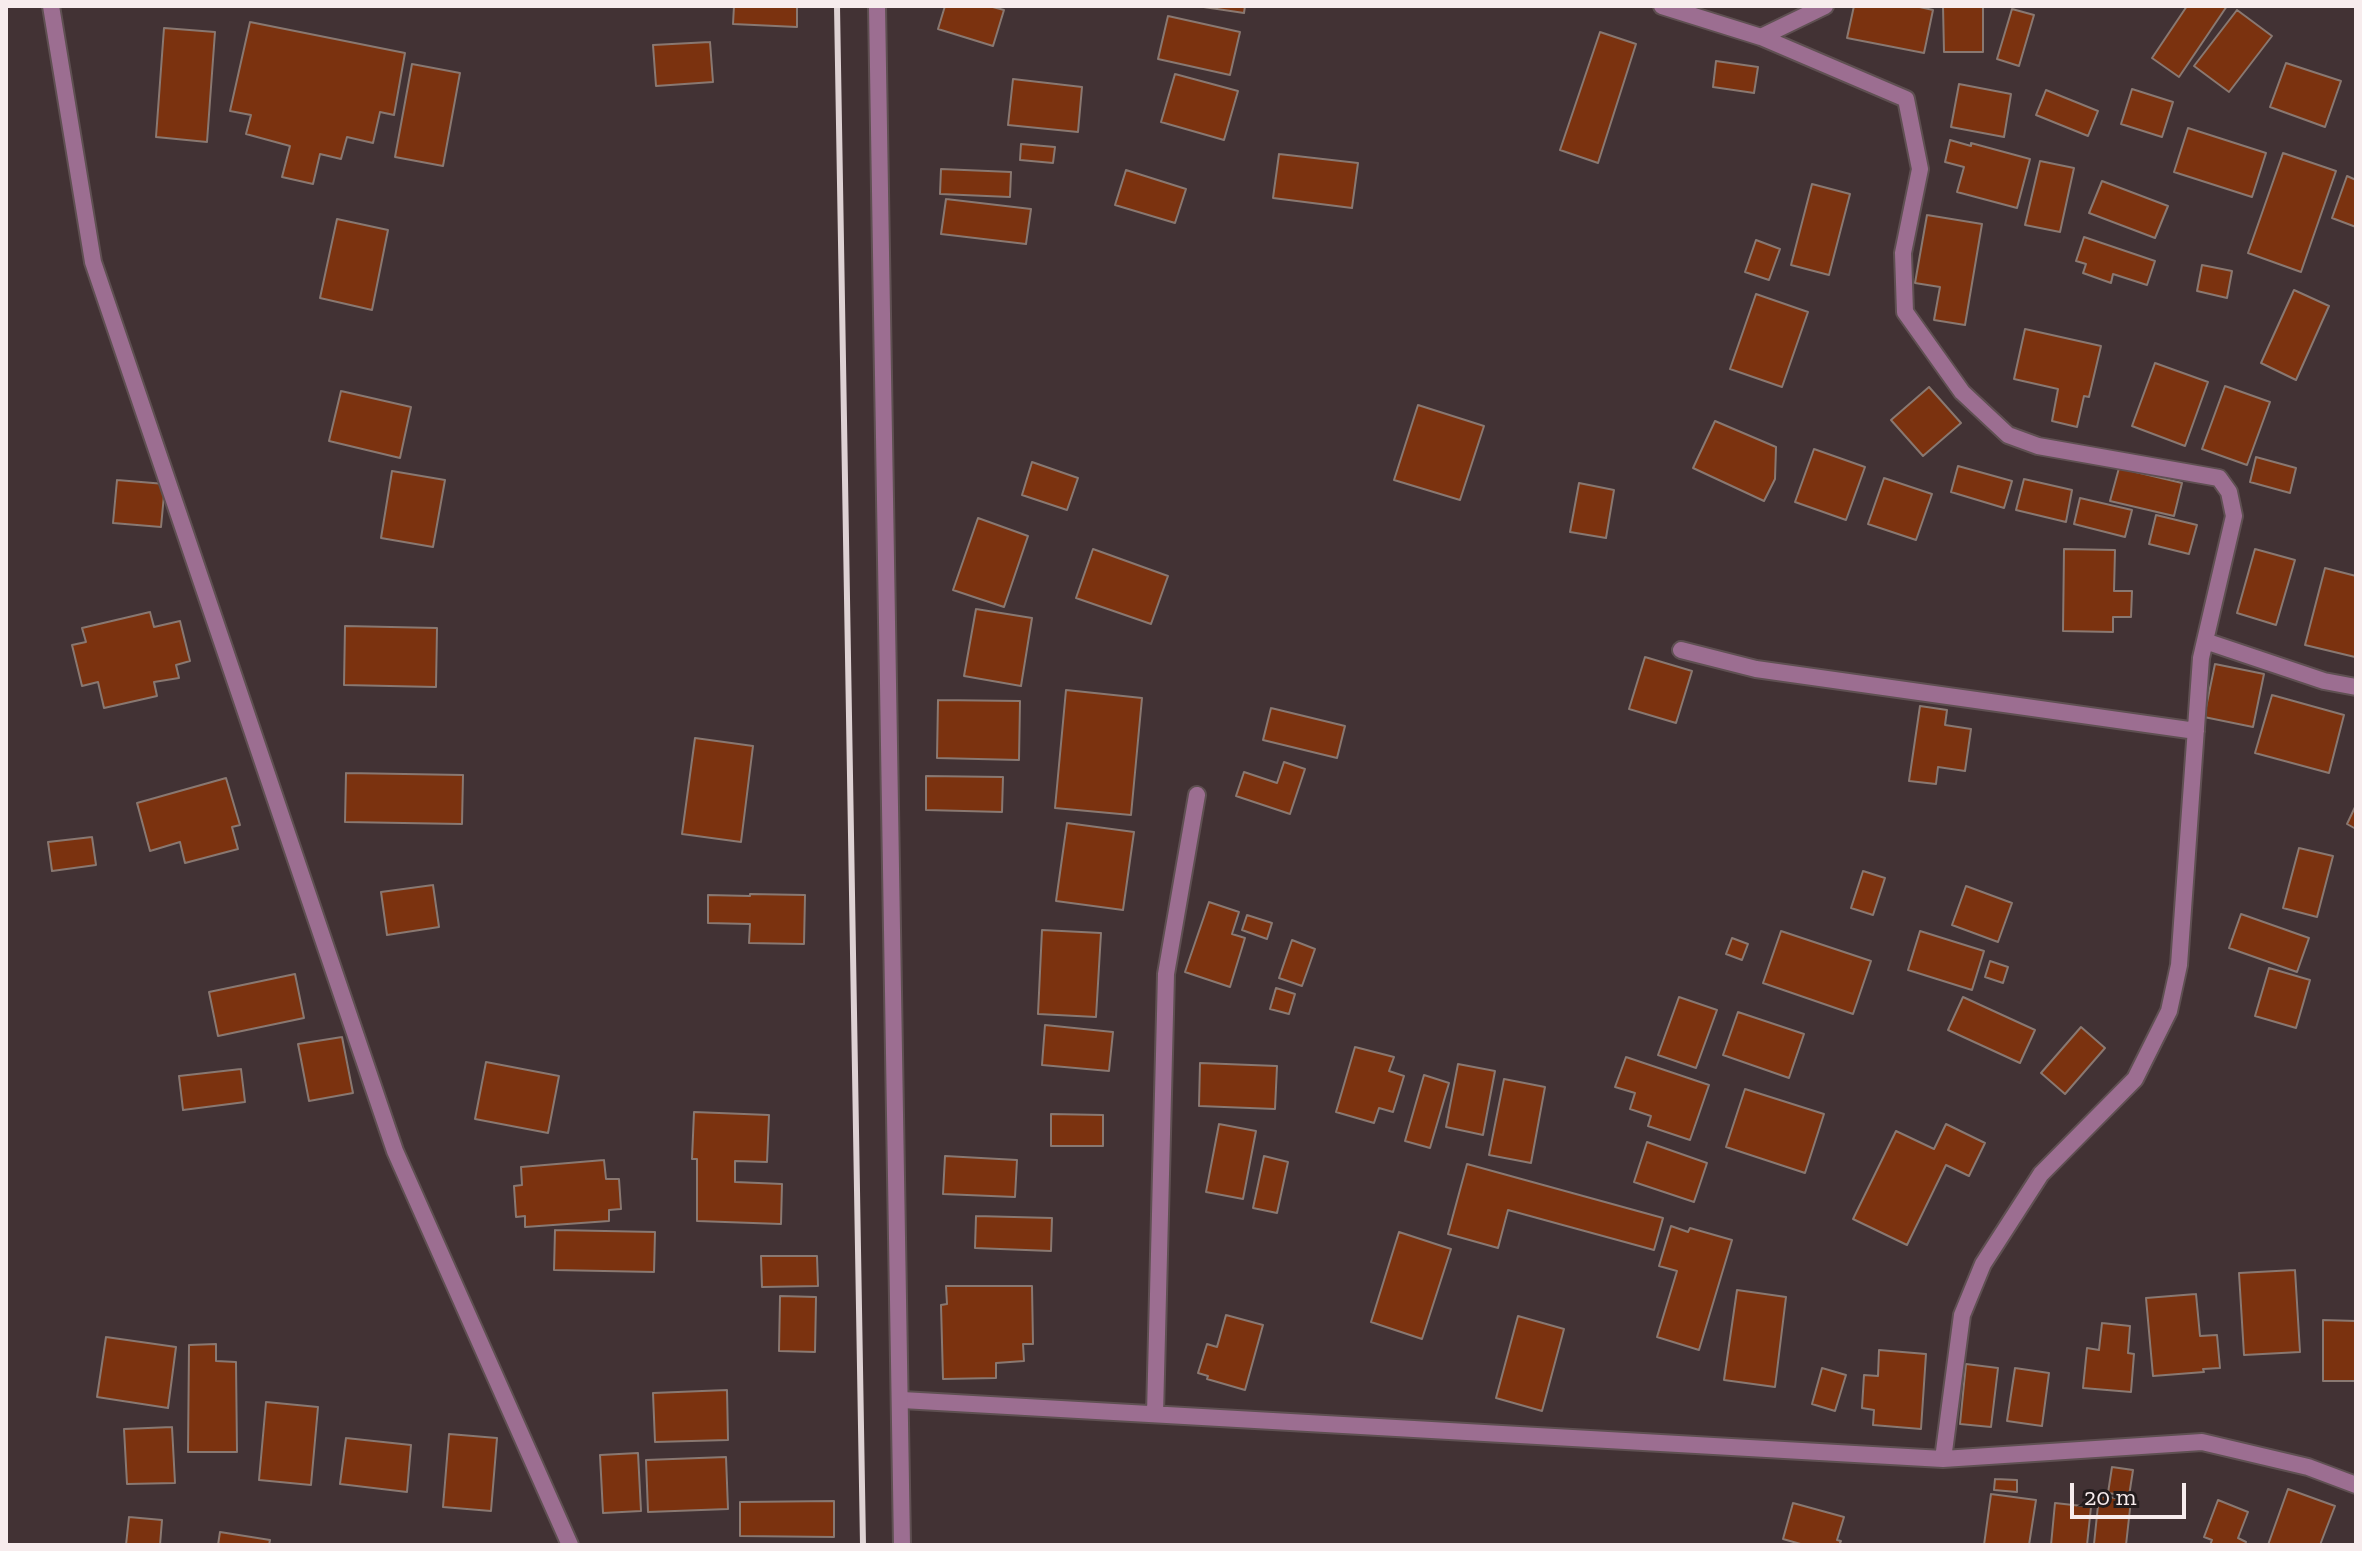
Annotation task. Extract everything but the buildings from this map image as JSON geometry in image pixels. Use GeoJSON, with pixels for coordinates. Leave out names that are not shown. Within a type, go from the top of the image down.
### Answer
{"type":"FeatureCollection","features":[{"type":"Feature","properties":{"kind":"street"},"geometry":{"type":"LineString","coordinates":[[51,6],[98,277],[395,1151],[570,1545]]}},
{"type":"Feature","properties":{"kind":"street"},"geometry":{"type":"LineString","coordinates":[[877,6],[902,1545]]}},
{"type":"Feature","properties":{"kind":"street"},"geometry":{"type":"LineString","coordinates":[[1761,37],[1825,6]]}},
{"type":"Feature","properties":{"kind":"street"},"geometry":{"type":"LineString","coordinates":[[1672,7],[1761,37],[1906,99],[1920,169],[1903,253],[1905,312],[1962,392],[2008,435],[2038,446],[2219,478],[2229,492],[2234,516],[2201,658],[2179,965],[2169,1011],[2135,1079],[2041,1174],[1983,1264],[1962,1315],[1943,1459]]}},
{"type":"Feature","properties":{"kind":"street"},"geometry":{"type":"LineString","coordinates":[[2205,641],[2324,681],[2356,687]]}},
{"type":"Feature","properties":{"kind":"street"},"geometry":{"type":"LineString","coordinates":[[1681,650],[1756,669],[2196,731]]}},
{"type":"Feature","properties":{"kind":"street"},"geometry":{"type":"LineString","coordinates":[[1155,1414],[1166,974],[1197,795]]}},
{"type":"Feature","properties":{"kind":"street"},"geometry":{"type":"LineString","coordinates":[[902,1400],[1943,1459],[2202,1442],[2308,1467],[2356,1485]]}},
{"type":"Feature","properties":{"kind":"railway"},"geometry":{"type":"LineString","coordinates":[[837,6],[863,1545]]}}]}
